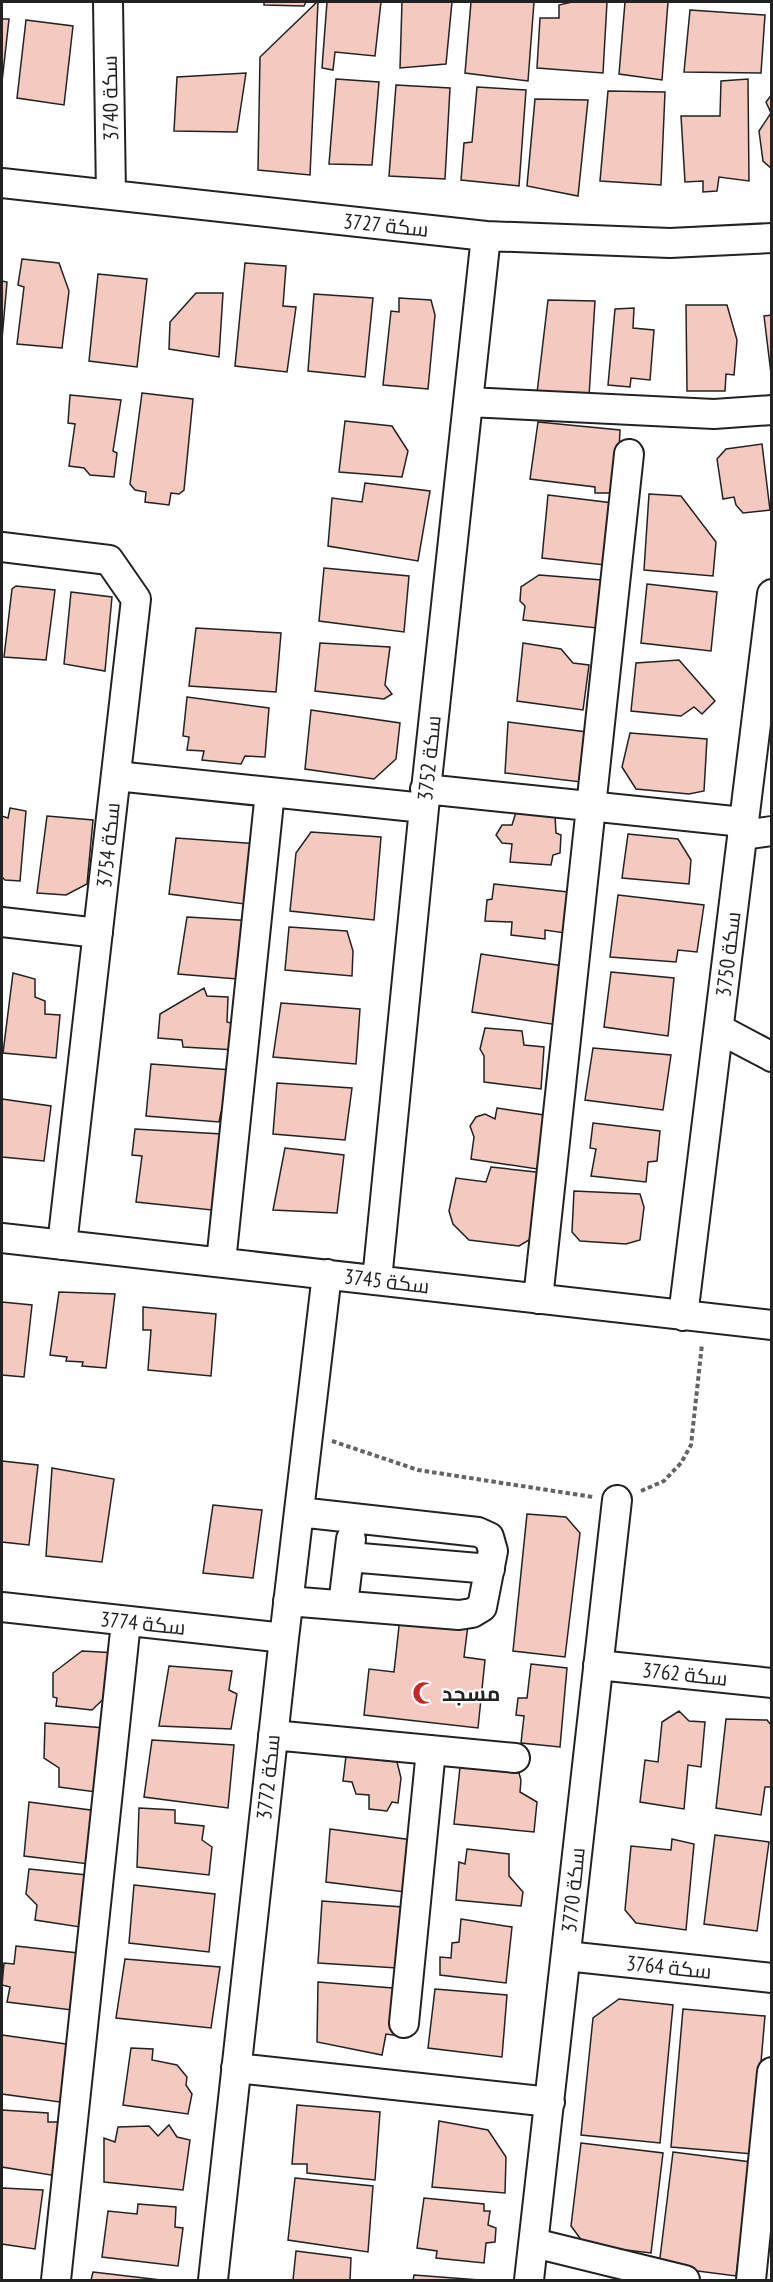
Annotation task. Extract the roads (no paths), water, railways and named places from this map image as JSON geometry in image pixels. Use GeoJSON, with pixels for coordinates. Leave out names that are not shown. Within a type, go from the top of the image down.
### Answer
{"type":"FeatureCollection","features":[{"type":"Feature","properties":{"kind":"street","name":"سكة 3740"},"geometry":{"type":"LineString","coordinates":[[108,2],[111,195]]}},
{"type":"Feature","properties":{"kind":"street","name":"سكة 3727"},"geometry":{"type":"LineString","coordinates":[[2,183],[486,236],[670,243],[771,238]]}},
{"type":"Feature","properties":{"kind":"street","name":"سكة 3752"},"geometry":{"type":"LineString","coordinates":[[377,1280],[424,798],[486,236]]}},
{"type":"Feature","properties":{"kind":"street"},"geometry":{"type":"LineString","coordinates":[[468,402],[714,414],[771,410]]}},
{"type":"Feature","properties":{"kind":"street"},"geometry":{"type":"LineString","coordinates":[[538,1299],[628,454]]}},
{"type":"Feature","properties":{"kind":"street","name":"سكة 3754"},"geometry":{"type":"LineString","coordinates":[[2,547],[109,560],[136,599],[62,1245]]}},
{"type":"Feature","properties":{"kind":"street","name":"سكة 3750"},"geometry":{"type":"LineString","coordinates":[[694,1316],[719,1029],[771,594]]}},
{"type":"Feature","properties":{"kind":"street"},"geometry":{"type":"LineString","coordinates":[[116,776],[270,792],[590,806],[743,829],[771,831]]}},
{"type":"Feature","properties":{"kind":"street"},"geometry":{"type":"LineString","coordinates":[[221,1262],[270,792]]}},
{"type":"Feature","properties":{"kind":"street"},"geometry":{"type":"LineString","coordinates":[[2,922],[99,933]]}},
{"type":"Feature","properties":{"kind":"street"},"geometry":{"type":"LineString","coordinates":[[719,1029],[771,1057]]}},
{"type":"Feature","properties":{"kind":"street","name":"سكة 3745"},"geometry":{"type":"LineString","coordinates":[[2,1238],[771,1325]]}},
{"type":"Feature","properties":{"kind":"street","name":"سكة 3772"},"geometry":{"type":"LineString","coordinates":[[213,2280],[307,1432],[327,1274]]}},
{"type":"Feature","properties":{"kind":"street","name":"سكة 3770"},"geometry":{"type":"LineString","coordinates":[[530,2280],[618,1500]]}},
{"type":"Feature","properties":{"kind":"street"},"geometry":{"type":"LineString","coordinates":[[288,1601],[459,1615],[472,1613],[482,1607],[493,1551],[489,1537],[478,1532],[298,1512]]}},
{"type":"Feature","properties":{"kind":"street"},"geometry":{"type":"LineString","coordinates":[[343,1605],[353,1518]]}},
{"type":"Feature","properties":{"kind":"street"},"geometry":{"type":"LineString","coordinates":[[349,1557],[490,1569]]}},
{"type":"Feature","properties":{"kind":"street","name":"سكة 3774"},"geometry":{"type":"LineString","coordinates":[[2,1608],[284,1638]]}},
{"type":"Feature","properties":{"kind":"street"},"geometry":{"type":"LineString","coordinates":[[56,2280],[126,1622]]}},
{"type":"Feature","properties":{"kind":"street","name":"سكة 3762"},"geometry":{"type":"LineString","coordinates":[[598,1665],[771,1683]]}},
{"type":"Feature","properties":{"kind":"street"},"geometry":{"type":"LineString","coordinates":[[273,1735],[515,1758]]}},
{"type":"Feature","properties":{"kind":"street"},"geometry":{"type":"LineString","coordinates":[[404,2023],[431,1750]]}},
{"type":"Feature","properties":{"kind":"street","name":"سكة 3764"},"geometry":{"type":"LineString","coordinates":[[566,1956],[771,1978]]}},
{"type":"Feature","properties":{"kind":"street"},"geometry":{"type":"LineString","coordinates":[[236,2068],[550,2102]]}},
{"type":"Feature","properties":{"kind":"street"},"geometry":{"type":"LineString","coordinates":[[751,2280],[771,2072]]}},
{"type":"Feature","properties":{"kind":"street"},"geometry":{"type":"LineString","coordinates":[[534,2243],[685,2280]]}},
{"type":"Feature","properties":{"kind":"place","name":"مسجد"},"geometry":{"type":"Point","coordinates":[424,1693]}}]}
